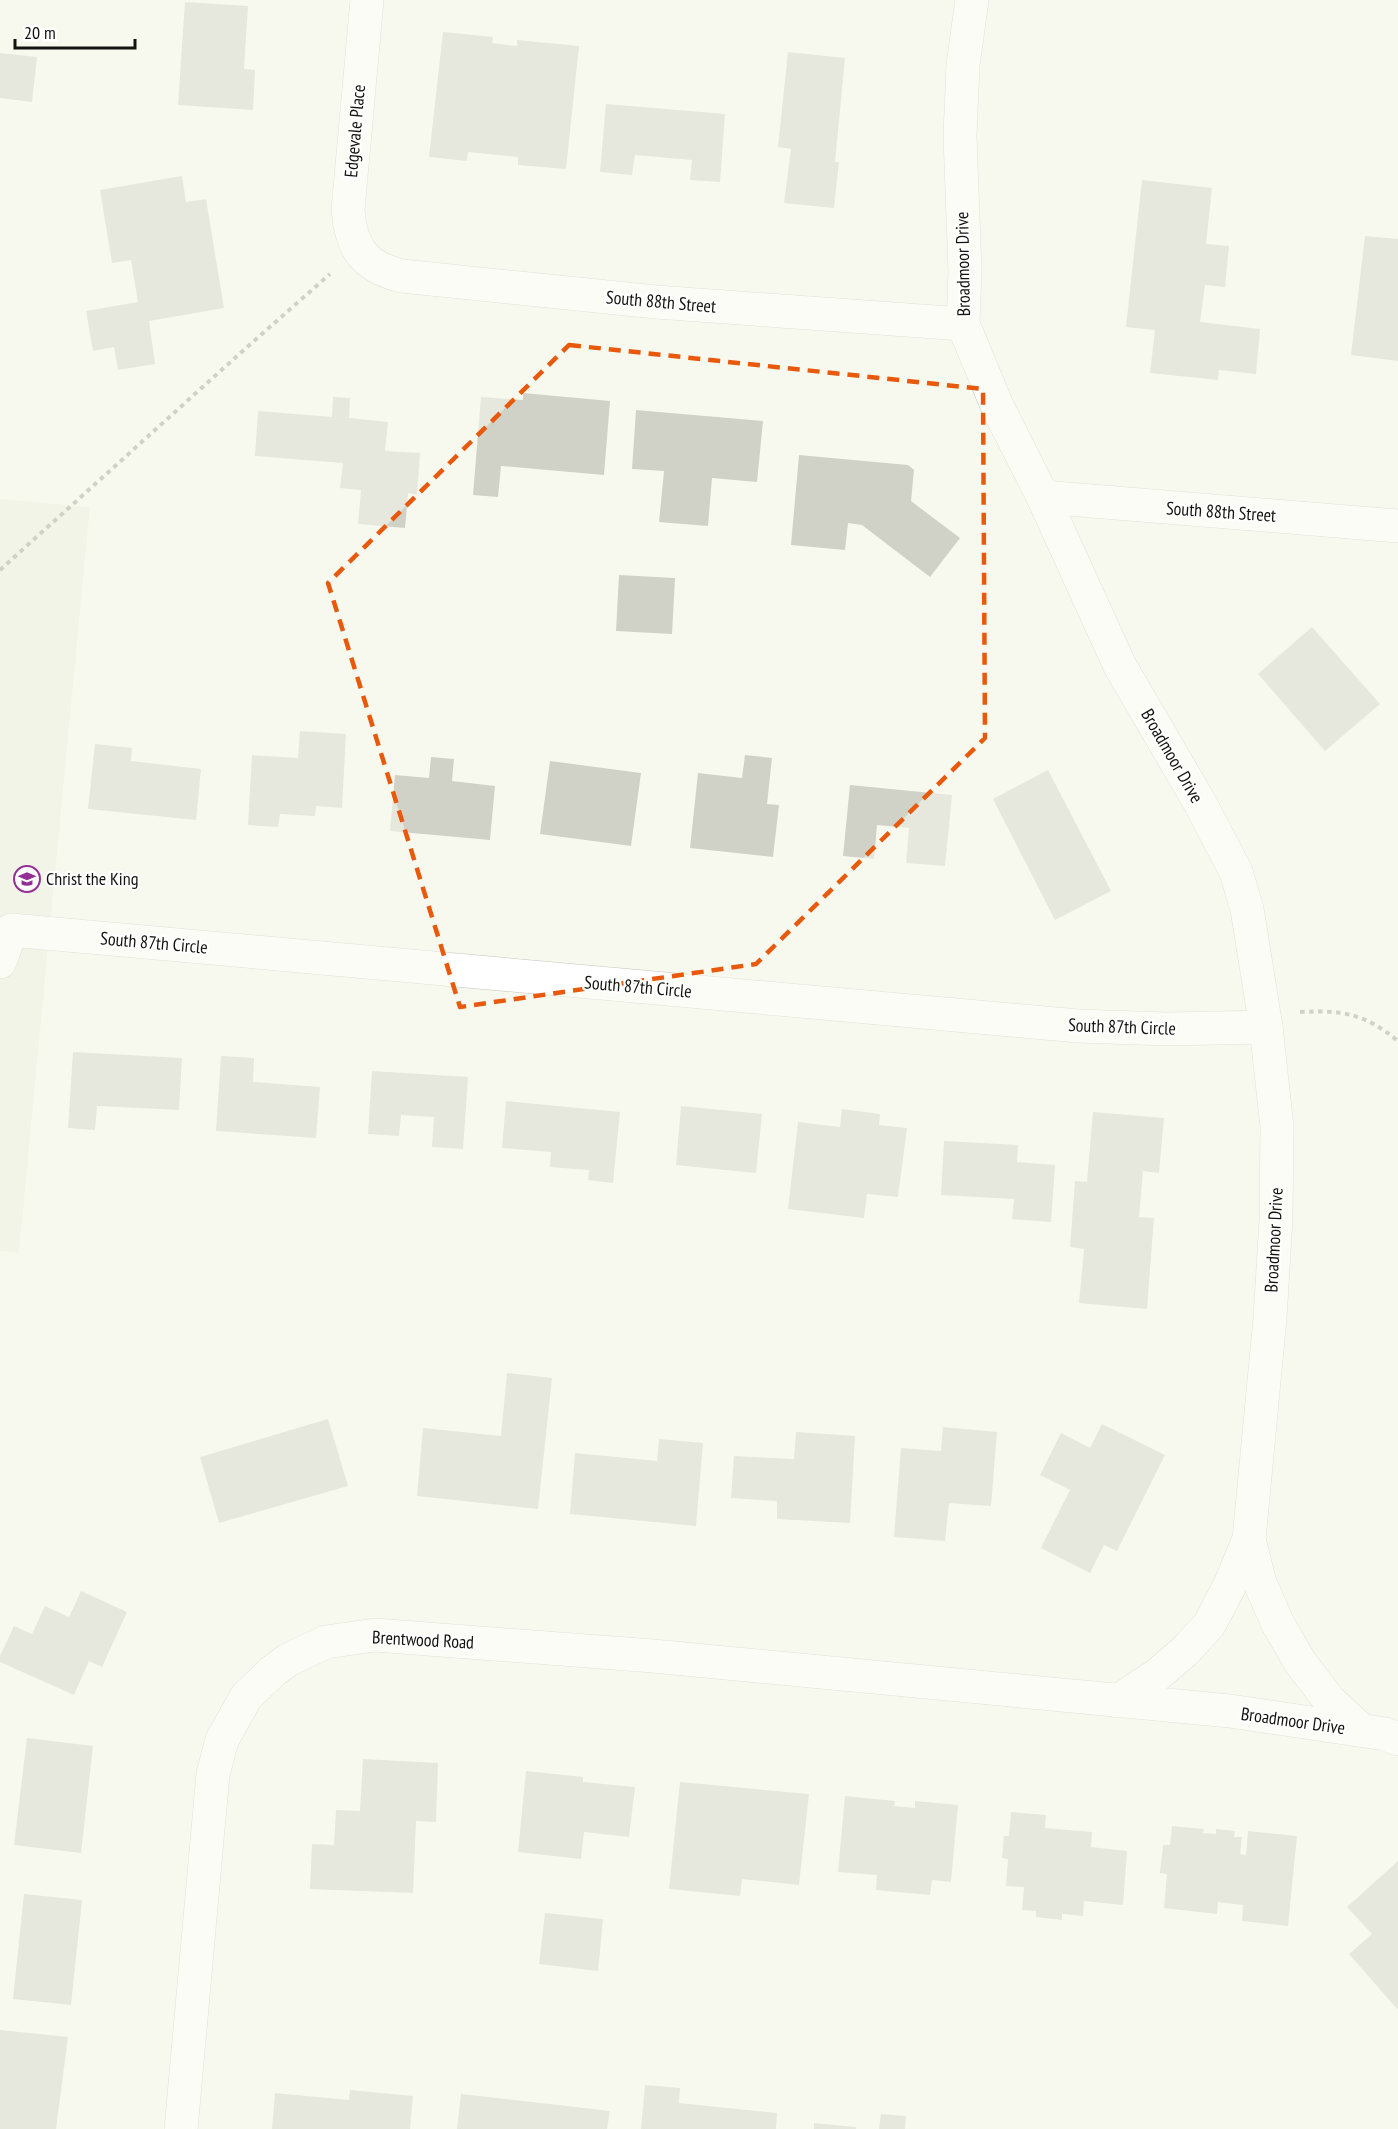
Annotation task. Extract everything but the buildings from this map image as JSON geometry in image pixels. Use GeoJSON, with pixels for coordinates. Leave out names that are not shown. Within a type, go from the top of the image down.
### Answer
{"type":"FeatureCollection","features":[{"type":"Feature","properties":{"kind":"street","name":"Edgevale Place"},"geometry":{"type":"LineString","coordinates":[[365,258],[355,244],[348,210],[367,0]]}},
{"type":"Feature","properties":{"kind":"street","name":"Broadmoor Drive"},"geometry":{"type":"LineString","coordinates":[[972,0],[963,65],[960,136],[965,271],[963,324],[998,408],[1043,497],[1120,666],[1200,803],[1236,872],[1247,909],[1266,1027],[1277,1127],[1276,1220],[1270,1318],[1249,1539],[1229,1587],[1209,1625],[1185,1651],[1157,1675],[1118,1701]]}},
{"type":"Feature","properties":{"kind":"street","name":"South 88th Street"},"geometry":{"type":"LineString","coordinates":[[365,258],[377,268],[402,276],[656,302],[963,324]]}},
{"type":"Feature","properties":{"kind":"street","name":"South 88th Street"},"geometry":{"type":"LineString","coordinates":[[1043,497],[1398,526]]}},
{"type":"Feature","properties":{"kind":"street","name":"South 87th Circle"},"geometry":{"type":"LineString","coordinates":[[0,962],[11,930],[1078,1026],[1167,1029],[1266,1027]]}},
{"type":"Feature","properties":{"kind":"street","name":"Broadmoor Drive"},"geometry":{"type":"LineString","coordinates":[[1249,1539],[1260,1583],[1278,1624],[1300,1662],[1329,1700],[1361,1730]]}},
{"type":"Feature","properties":{"kind":"street","name":"Brentwood Road"},"geometry":{"type":"LineString","coordinates":[[181,2129],[213,1774],[222,1740],[246,1697],[288,1660],[326,1642],[375,1635],[653,1656],[950,1685]]}},
{"type":"Feature","properties":{"kind":"street","name":"Broadmoor Drive"},"geometry":{"type":"LineString","coordinates":[[950,1685],[1230,1711],[1361,1730],[1398,1739]]}},
{"type":"Feature","properties":{"kind":"path"},"geometry":{"type":"LineString","coordinates":[[0,570],[237,356],[334,272],[346,263],[365,258]]}},
{"type":"Feature","properties":{"kind":"path"},"geometry":{"type":"LineString","coordinates":[[1266,1027],[1299,1012],[1343,1012],[1362,1018],[1398,1041]]}},
{"type":"Feature","properties":{"kind":"highlighted area"},"geometry":{"type":"Polygon","coordinates":[[[569,345],[983,389],[985,738],[756,964],[460,1007],[328,583],[569,345]]]}},
{"type":"Feature","properties":{"kind":"shaded area","name":"Christ the King"},"geometry":{"type":"Polygon","coordinates":[[[0,499],[90,507],[19,1253],[0,1251],[0,499]]]}},
{"type":"Feature","properties":{"kind":"place","name":"Christ the King"},"geometry":{"type":"Point","coordinates":[27,879]}}]}
